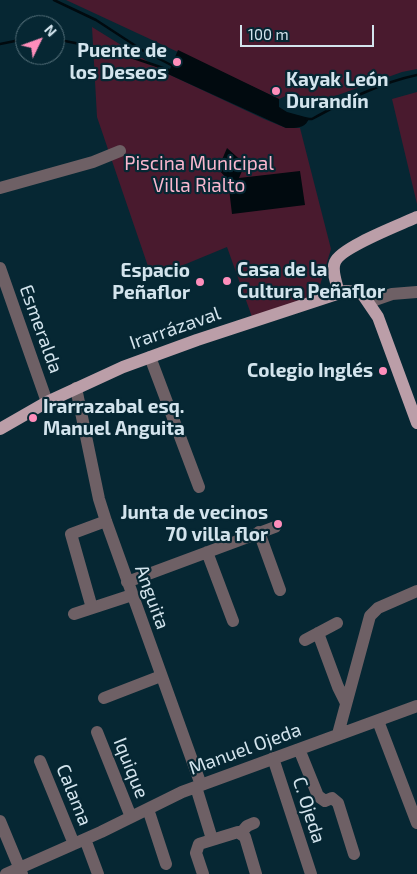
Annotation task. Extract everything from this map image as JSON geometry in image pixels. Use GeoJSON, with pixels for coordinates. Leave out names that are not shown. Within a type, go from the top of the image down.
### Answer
{"type":"FeatureCollection","features":[{"type":"Feature","properties":{"kind":"main road"},"geometry":{"type":"LineString","coordinates":[[339,293],[334,275],[334,264],[340,254],[417,217]]}},
{"type":"Feature","properties":{"kind":"main road","name":"Irarrázaval"},"geometry":{"type":"LineString","coordinates":[[0,429],[76,388],[150,357],[339,293],[355,292],[363,295],[369,302]]}},
{"type":"Feature","properties":{"kind":"main road"},"geometry":{"type":"LineString","coordinates":[[369,302],[384,331],[417,422]]}},
{"type":"Feature","properties":{"kind":"street"},"geometry":{"type":"LineString","coordinates":[[0,188],[93,162],[120,151]]}},
{"type":"Feature","properties":{"kind":"street","name":"Esmeralda"},"geometry":{"type":"LineString","coordinates":[[0,268],[47,402]]}},
{"type":"Feature","properties":{"kind":"street"},"geometry":{"type":"LineString","coordinates":[[369,302],[392,294],[417,292]]}},
{"type":"Feature","properties":{"kind":"street"},"geometry":{"type":"LineString","coordinates":[[150,357],[198,487]]}},
{"type":"Feature","properties":{"kind":"street","name":"Anguita"},"geometry":{"type":"LineString","coordinates":[[76,388],[99,499],[199,786],[212,839]]}},
{"type":"Feature","properties":{"kind":"street"},"geometry":{"type":"LineString","coordinates":[[92,608],[71,534],[107,525]]}},
{"type":"Feature","properties":{"kind":"street"},"geometry":{"type":"LineString","coordinates":[[127,582],[274,527]]}},
{"type":"Feature","properties":{"kind":"street"},"geometry":{"type":"LineString","coordinates":[[260,532],[280,590]]}},
{"type":"Feature","properties":{"kind":"street"},"geometry":{"type":"LineString","coordinates":[[207,552],[233,622]]}},
{"type":"Feature","properties":{"kind":"street"},"geometry":{"type":"LineString","coordinates":[[338,734],[370,616],[383,606],[417,591]]}},
{"type":"Feature","properties":{"kind":"street"},"geometry":{"type":"LineString","coordinates":[[74,614],[132,595]]}},
{"type":"Feature","properties":{"kind":"street"},"geometry":{"type":"LineString","coordinates":[[305,640],[337,623]]}},
{"type":"Feature","properties":{"kind":"street"},"geometry":{"type":"LineString","coordinates":[[318,633],[346,703]]}},
{"type":"Feature","properties":{"kind":"street"},"geometry":{"type":"LineString","coordinates":[[104,698],[161,676]]}},
{"type":"Feature","properties":{"kind":"street","name":"Manuel Ojeda"},"geometry":{"type":"LineString","coordinates":[[6,874],[20,871],[199,786],[417,706]]}},
{"type":"Feature","properties":{"kind":"street"},"geometry":{"type":"LineString","coordinates":[[378,720],[417,823]]}},
{"type":"Feature","properties":{"kind":"street","name":"Iquique"},"geometry":{"type":"LineString","coordinates":[[97,732],[131,817]]}},
{"type":"Feature","properties":{"kind":"street"},"geometry":{"type":"LineString","coordinates":[[299,749],[318,796],[324,801],[332,798],[338,803],[354,854]]}},
{"type":"Feature","properties":{"kind":"street","name":"C. Ojeda"},"geometry":{"type":"LineString","coordinates":[[273,758],[311,874]]}},
{"type":"Feature","properties":{"kind":"street","name":"Calama"},"geometry":{"type":"LineString","coordinates":[[40,760],[79,842],[98,874]]}},
{"type":"Feature","properties":{"kind":"street"},"geometry":{"type":"LineString","coordinates":[[148,809],[166,864]]}},
{"type":"Feature","properties":{"kind":"street"},"geometry":{"type":"LineString","coordinates":[[0,821],[20,871]]}},
{"type":"Feature","properties":{"kind":"street"},"geometry":{"type":"LineString","coordinates":[[241,833],[247,826],[254,823]]}},
{"type":"Feature","properties":{"kind":"street"},"geometry":{"type":"LineString","coordinates":[[203,874],[196,850],[202,842],[235,832],[241,833],[245,837],[256,874]]}},
{"type":"Feature","properties":{"kind":"green space"},"geometry":{"type":"Polygon","coordinates":[[[66,0],[417,0],[417,69],[402,72],[338,95],[324,98],[288,95],[279,99],[66,0]]]}},
{"type":"Feature","properties":{"kind":"green space","name":"Piscina Municipal Villa Rialto"},"geometry":{"type":"Polygon","coordinates":[[[92,27],[168,74],[286,128],[300,128],[331,249],[317,295],[252,317],[227,247],[152,278],[97,117],[92,27]]]}},
{"type":"Feature","properties":{"kind":"green space"},"geometry":{"type":"Polygon","coordinates":[[[417,92],[417,204],[392,99],[417,92]]]}},
{"type":"Feature","properties":{"kind":"shaded area"},"geometry":{"type":"Polygon","coordinates":[[[178,50],[279,99],[279,107],[287,112],[309,118],[308,122],[300,127],[286,128],[168,74],[178,50]]]}},
{"type":"Feature","properties":{"kind":"shaded area"},"geometry":{"type":"Polygon","coordinates":[[[227,148],[245,164],[239,178],[300,171],[305,205],[232,214],[228,180],[218,169],[227,148]]]}},
{"type":"Feature","properties":{"kind":"waterway"},"geometry":{"type":"LineString","coordinates":[[54,0],[96,20],[142,50],[175,67]]}},
{"type":"Feature","properties":{"kind":"waterway"},"geometry":{"type":"LineString","coordinates":[[0,44],[15,41]]}},
{"type":"Feature","properties":{"kind":"waterway"},"geometry":{"type":"LineString","coordinates":[[65,41],[110,50],[172,71]]}},
{"type":"Feature","properties":{"kind":"waterway"},"geometry":{"type":"LineString","coordinates":[[306,119],[312,119],[376,88],[417,75]]}},
{"type":"Feature","properties":{"kind":"place","name":"Puente de los Deseos"},"geometry":{"type":"Point","coordinates":[177,62]}},
{"type":"Feature","properties":{"kind":"place","name":"Kayak León Durandín"},"geometry":{"type":"Point","coordinates":[276,91]}},
{"type":"Feature","properties":{"kind":"place","name":"Casa de la Cultura Peñaflor"},"geometry":{"type":"Point","coordinates":[227,281]}},
{"type":"Feature","properties":{"kind":"place","name":"Espacio Peñaflor"},"geometry":{"type":"Point","coordinates":[200,282]}},
{"type":"Feature","properties":{"kind":"place","name":"Colegio Inglés"},"geometry":{"type":"Point","coordinates":[383,371]}},
{"type":"Feature","properties":{"kind":"place","name":"Irarrazabal esq. Manuel Anguita"},"geometry":{"type":"Point","coordinates":[33,418]}},
{"type":"Feature","properties":{"kind":"place","name":"Junta de vecinos 70 villa flor"},"geometry":{"type":"Point","coordinates":[278,524]}}]}
